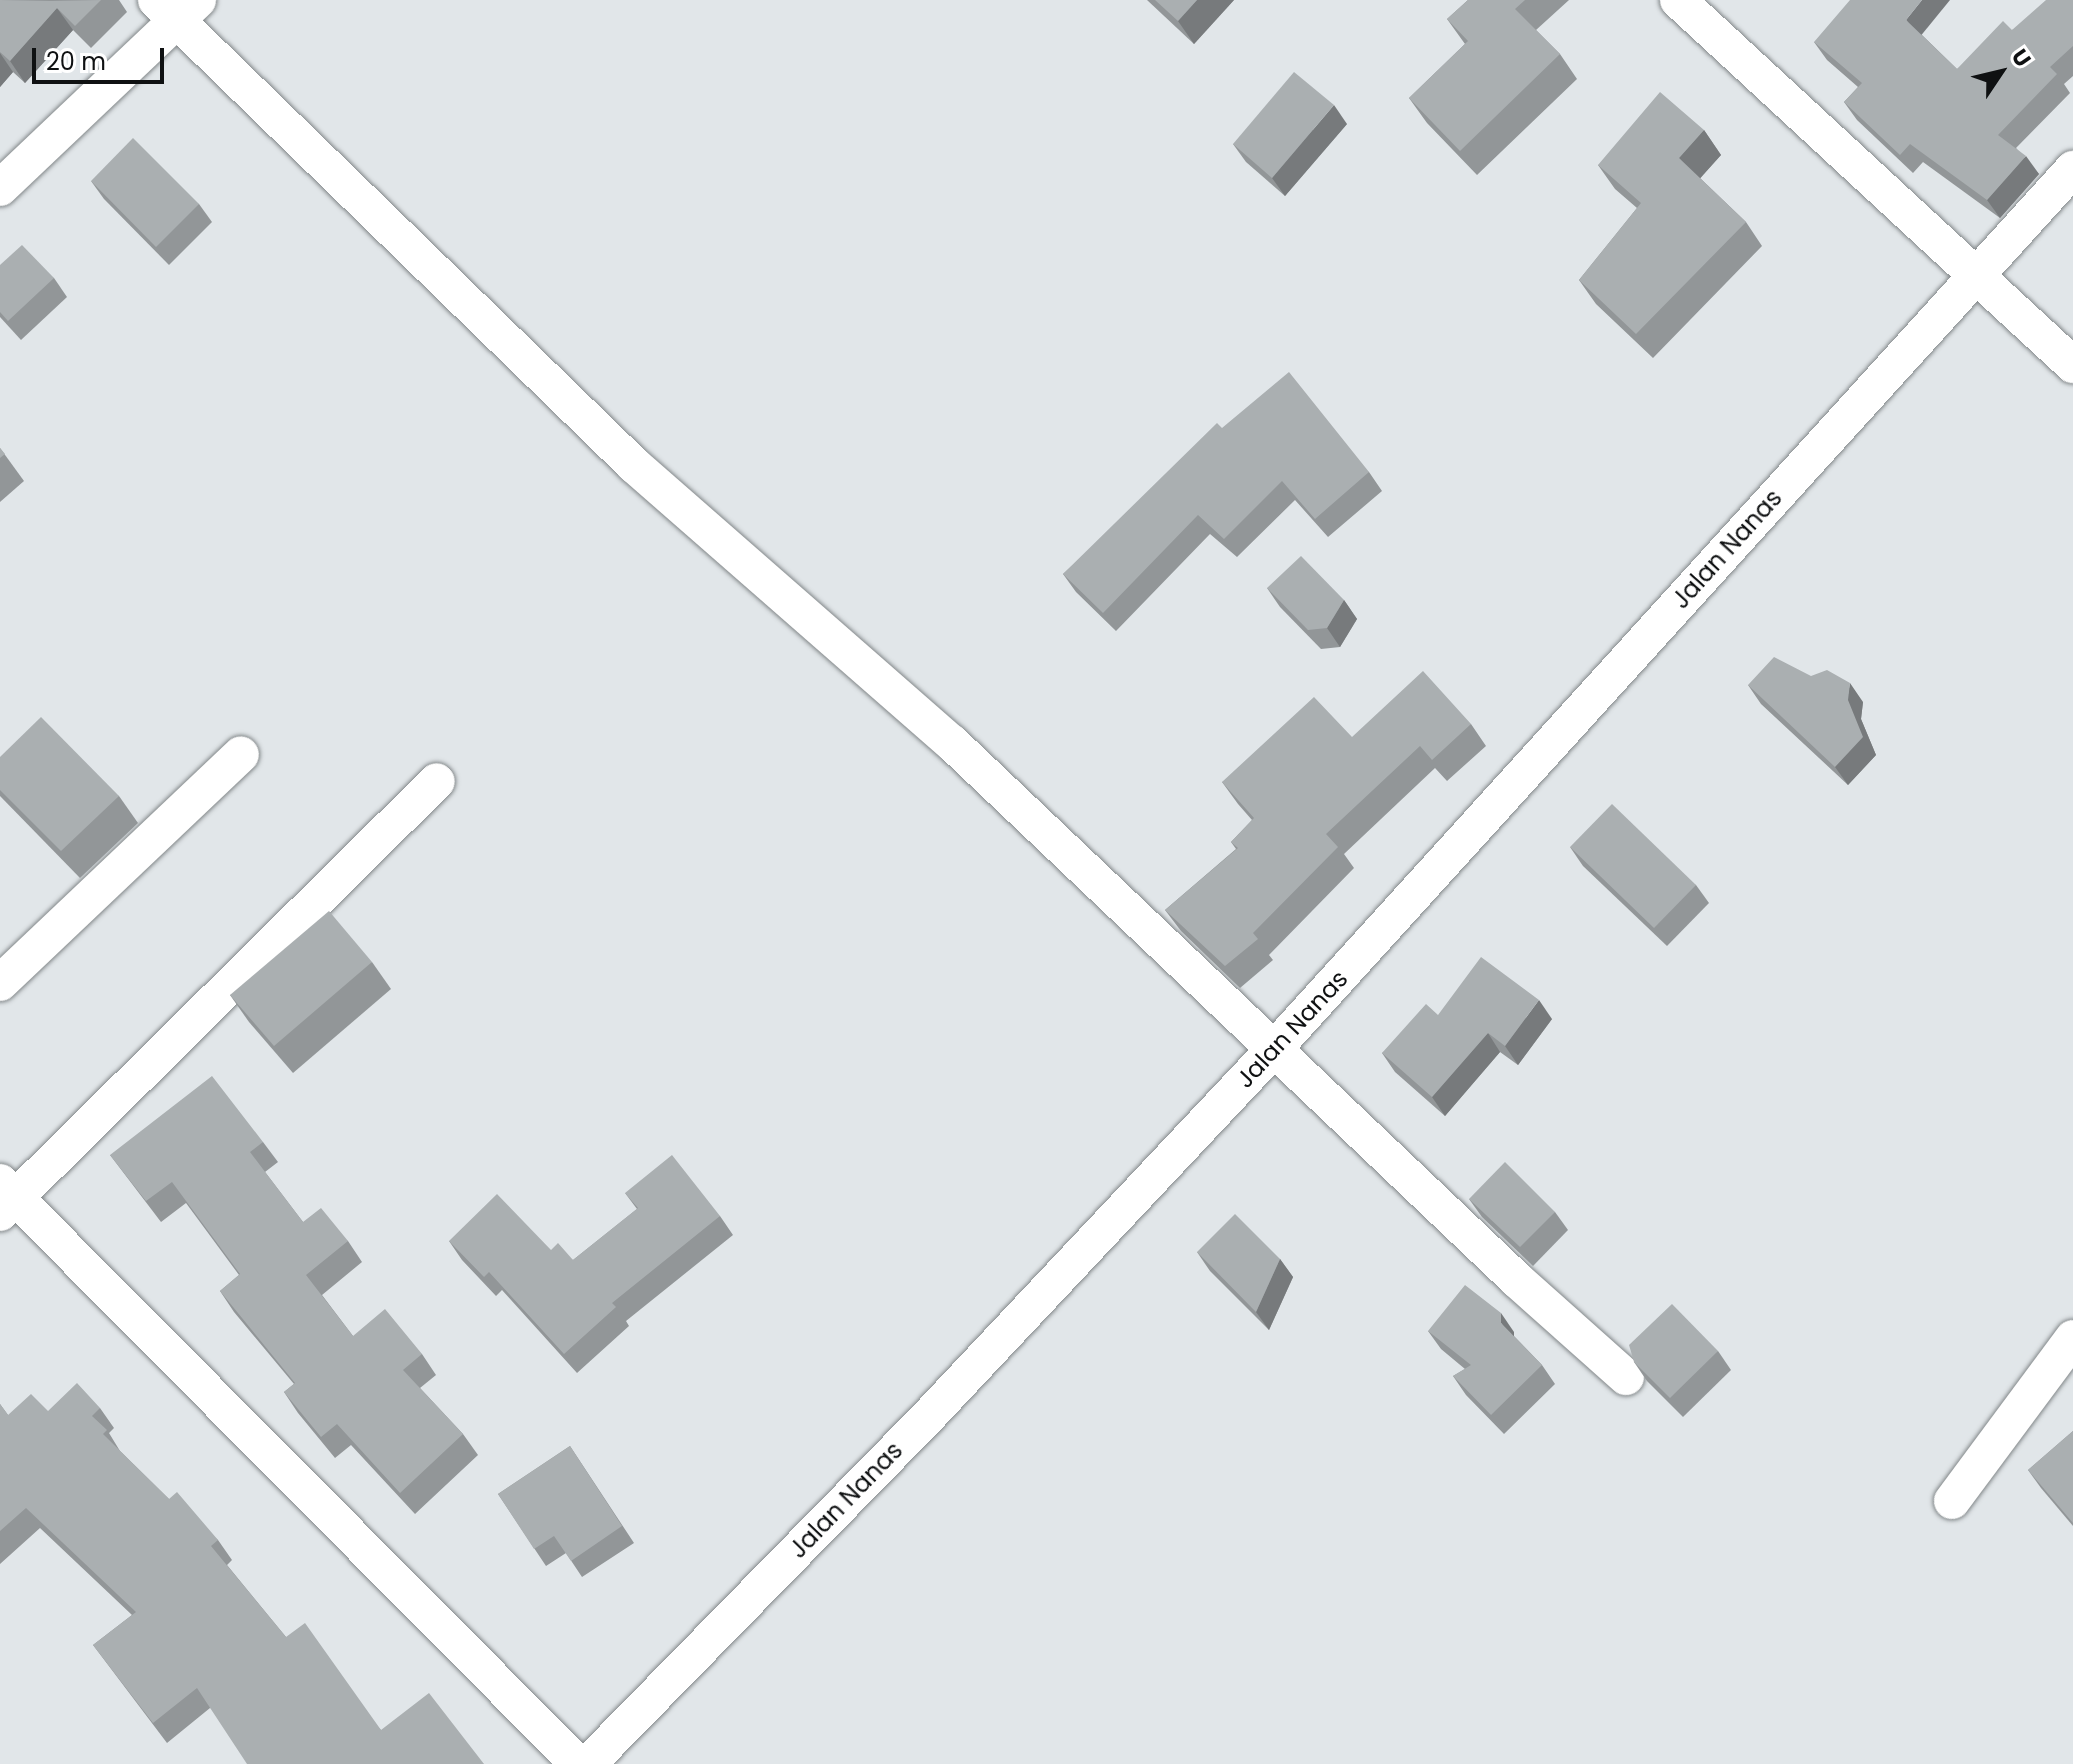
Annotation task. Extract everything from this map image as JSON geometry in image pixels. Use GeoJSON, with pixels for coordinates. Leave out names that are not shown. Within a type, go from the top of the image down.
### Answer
{"type":"FeatureCollection","features":[{"type":"Feature","properties":{"kind":"street"},"geometry":{"type":"LineString","coordinates":[[1678,0],[2073,365]]}},
{"type":"Feature","properties":{"kind":"street"},"geometry":{"type":"LineString","coordinates":[[0,188],[177,7],[364,198],[634,465],[952,743],[1626,1377]]}},
{"type":"Feature","properties":{"kind":"street","name":"Jalan Nanas"},"geometry":{"type":"LineString","coordinates":[[588,1764],[936,1408],[1274,1049],[2073,169]]}},
{"type":"Feature","properties":{"kind":"street"},"geometry":{"type":"LineString","coordinates":[[0,983],[241,754]]}},
{"type":"Feature","properties":{"kind":"street"},"geometry":{"type":"LineString","coordinates":[[437,781],[5,1198],[578,1764]]}},
{"type":"Feature","properties":{"kind":"street"},"geometry":{"type":"LineString","coordinates":[[1952,1501],[2073,1338]]}},
{"type":"Feature","properties":{"kind":"building"},"geometry":{"type":"Polygon","coordinates":[[[0,0],[101,0],[75,26],[57,8],[10,61],[0,52],[0,0]]]}},
{"type":"Feature","properties":{"kind":"building"},"geometry":{"type":"Polygon","coordinates":[[[1155,0],[1197,0],[1178,21],[1155,0]]]}},
{"type":"Feature","properties":{"kind":"building"},"geometry":{"type":"Polygon","coordinates":[[[1468,0],[1525,0],[1515,9],[1560,54],[1460,151],[1409,98],[1468,41],[1447,19],[1468,0]]]}},
{"type":"Feature","properties":{"kind":"building"},"geometry":{"type":"Polygon","coordinates":[[[1850,0],[1922,0],[1906,20],[1957,69],[2003,21],[2012,30],[2046,0],[2073,0],[2073,46],[2050,67],[2057,74],[1998,135],[2026,156],[1987,200],[1910,144],[1900,155],[1844,102],[1862,83],[1814,42],[1850,0]]]}},
{"type":"Feature","properties":{"kind":"building"},"geometry":{"type":"Polygon","coordinates":[[[1294,72],[1334,105],[1272,178],[1233,144],[1294,72]]]}},
{"type":"Feature","properties":{"kind":"building"},"geometry":{"type":"Polygon","coordinates":[[[1660,92],[1704,130],[1679,158],[1746,222],[1636,334],[1579,280],[1641,203],[1598,165],[1660,92]]]}},
{"type":"Feature","properties":{"kind":"building"},"geometry":{"type":"Polygon","coordinates":[[[133,138],[199,204],[156,247],[91,181],[133,138]]]}},
{"type":"Feature","properties":{"kind":"building"},"geometry":{"type":"Polygon","coordinates":[[[22,245],[54,278],[8,321],[0,312],[0,265],[22,245]]]}},
{"type":"Feature","properties":{"kind":"building"},"geometry":{"type":"Polygon","coordinates":[[[1289,372],[1369,472],[1315,519],[1282,481],[1224,539],[1198,515],[1103,613],[1063,574],[1217,423],[1222,428],[1289,372]]]}},
{"type":"Feature","properties":{"kind":"building"},"geometry":{"type":"Polygon","coordinates":[[[1301,556],[1344,600],[1327,628],[1308,630],[1267,588],[1301,556]]]}},
{"type":"Feature","properties":{"kind":"building"},"geometry":{"type":"Polygon","coordinates":[[[1774,657],[1811,676],[1827,670],[1850,683],[1848,700],[1863,737],[1835,767],[1748,685],[1774,657]]]}},
{"type":"Feature","properties":{"kind":"building"},"geometry":{"type":"Polygon","coordinates":[[[1423,671],[1471,724],[1432,760],[1420,746],[1326,834],[1338,847],[1253,933],[1258,939],[1225,966],[1165,910],[1238,848],[1231,842],[1254,818],[1222,782],[1314,697],[1352,737],[1423,671]]]}},
{"type":"Feature","properties":{"kind":"building"},"geometry":{"type":"Polygon","coordinates":[[[41,717],[119,796],[61,851],[0,790],[0,757],[41,717]]]}},
{"type":"Feature","properties":{"kind":"building"},"geometry":{"type":"Polygon","coordinates":[[[1612,804],[1696,885],[1654,928],[1570,847],[1612,804]]]}},
{"type":"Feature","properties":{"kind":"building"},"geometry":{"type":"Polygon","coordinates":[[[329,911],[372,962],[274,1046],[230,995],[329,911]]]}},
{"type":"Feature","properties":{"kind":"building"},"geometry":{"type":"Polygon","coordinates":[[[1481,957],[1539,1000],[1505,1046],[1488,1033],[1432,1097],[1382,1053],[1426,1004],[1438,1015],[1481,957]]]}},
{"type":"Feature","properties":{"kind":"building"},"geometry":{"type":"Polygon","coordinates":[[[212,1076],[263,1142],[250,1152],[303,1222],[321,1208],[348,1241],[306,1275],[353,1336],[385,1309],[422,1354],[403,1370],[463,1434],[400,1493],[337,1424],[321,1437],[284,1392],[295,1383],[220,1291],[240,1274],[172,1182],[146,1201],[110,1155],[212,1076]]]}},
{"type":"Feature","properties":{"kind":"building"},"geometry":{"type":"Polygon","coordinates":[[[672,1155],[720,1216],[612,1303],[616,1307],[564,1354],[489,1272],[484,1277],[449,1241],[497,1194],[551,1250],[558,1243],[573,1260],[638,1208],[625,1193],[672,1155]]]}},
{"type":"Feature","properties":{"kind":"building"},"geometry":{"type":"Polygon","coordinates":[[[1505,1162],[1555,1212],[1520,1247],[1469,1199],[1505,1162]]]}},
{"type":"Feature","properties":{"kind":"building"},"geometry":{"type":"Polygon","coordinates":[[[1235,1214],[1280,1259],[1256,1312],[1197,1252],[1235,1214]]]}},
{"type":"Feature","properties":{"kind":"building"},"geometry":{"type":"Polygon","coordinates":[[[1465,1285],[1501,1313],[1501,1323],[1542,1365],[1491,1415],[1453,1376],[1471,1365],[1428,1331],[1465,1285]]]}},
{"type":"Feature","properties":{"kind":"building"},"geometry":{"type":"Polygon","coordinates":[[[1672,1304],[1718,1351],[1670,1398],[1634,1362],[1629,1345],[1672,1304]]]}},
{"type":"Feature","properties":{"kind":"building"},"geometry":{"type":"Polygon","coordinates":[[[77,1383],[100,1408],[92,1416],[107,1430],[103,1434],[169,1499],[177,1492],[218,1540],[211,1546],[286,1637],[305,1623],[381,1730],[429,1693],[484,1764],[247,1764],[197,1688],[153,1723],[93,1645],[136,1612],[26,1508],[0,1531],[0,1404],[8,1415],[31,1394],[48,1411],[77,1383]]]}},
{"type":"Feature","properties":{"kind":"building"},"geometry":{"type":"Polygon","coordinates":[[[2073,1431],[2073,1523],[2028,1470],[2073,1431]]]}},
{"type":"Feature","properties":{"kind":"building"},"geometry":{"type":"Polygon","coordinates":[[[570,1446],[622,1526],[571,1561],[554,1536],[534,1549],[498,1494],[570,1446]]]}}]}
